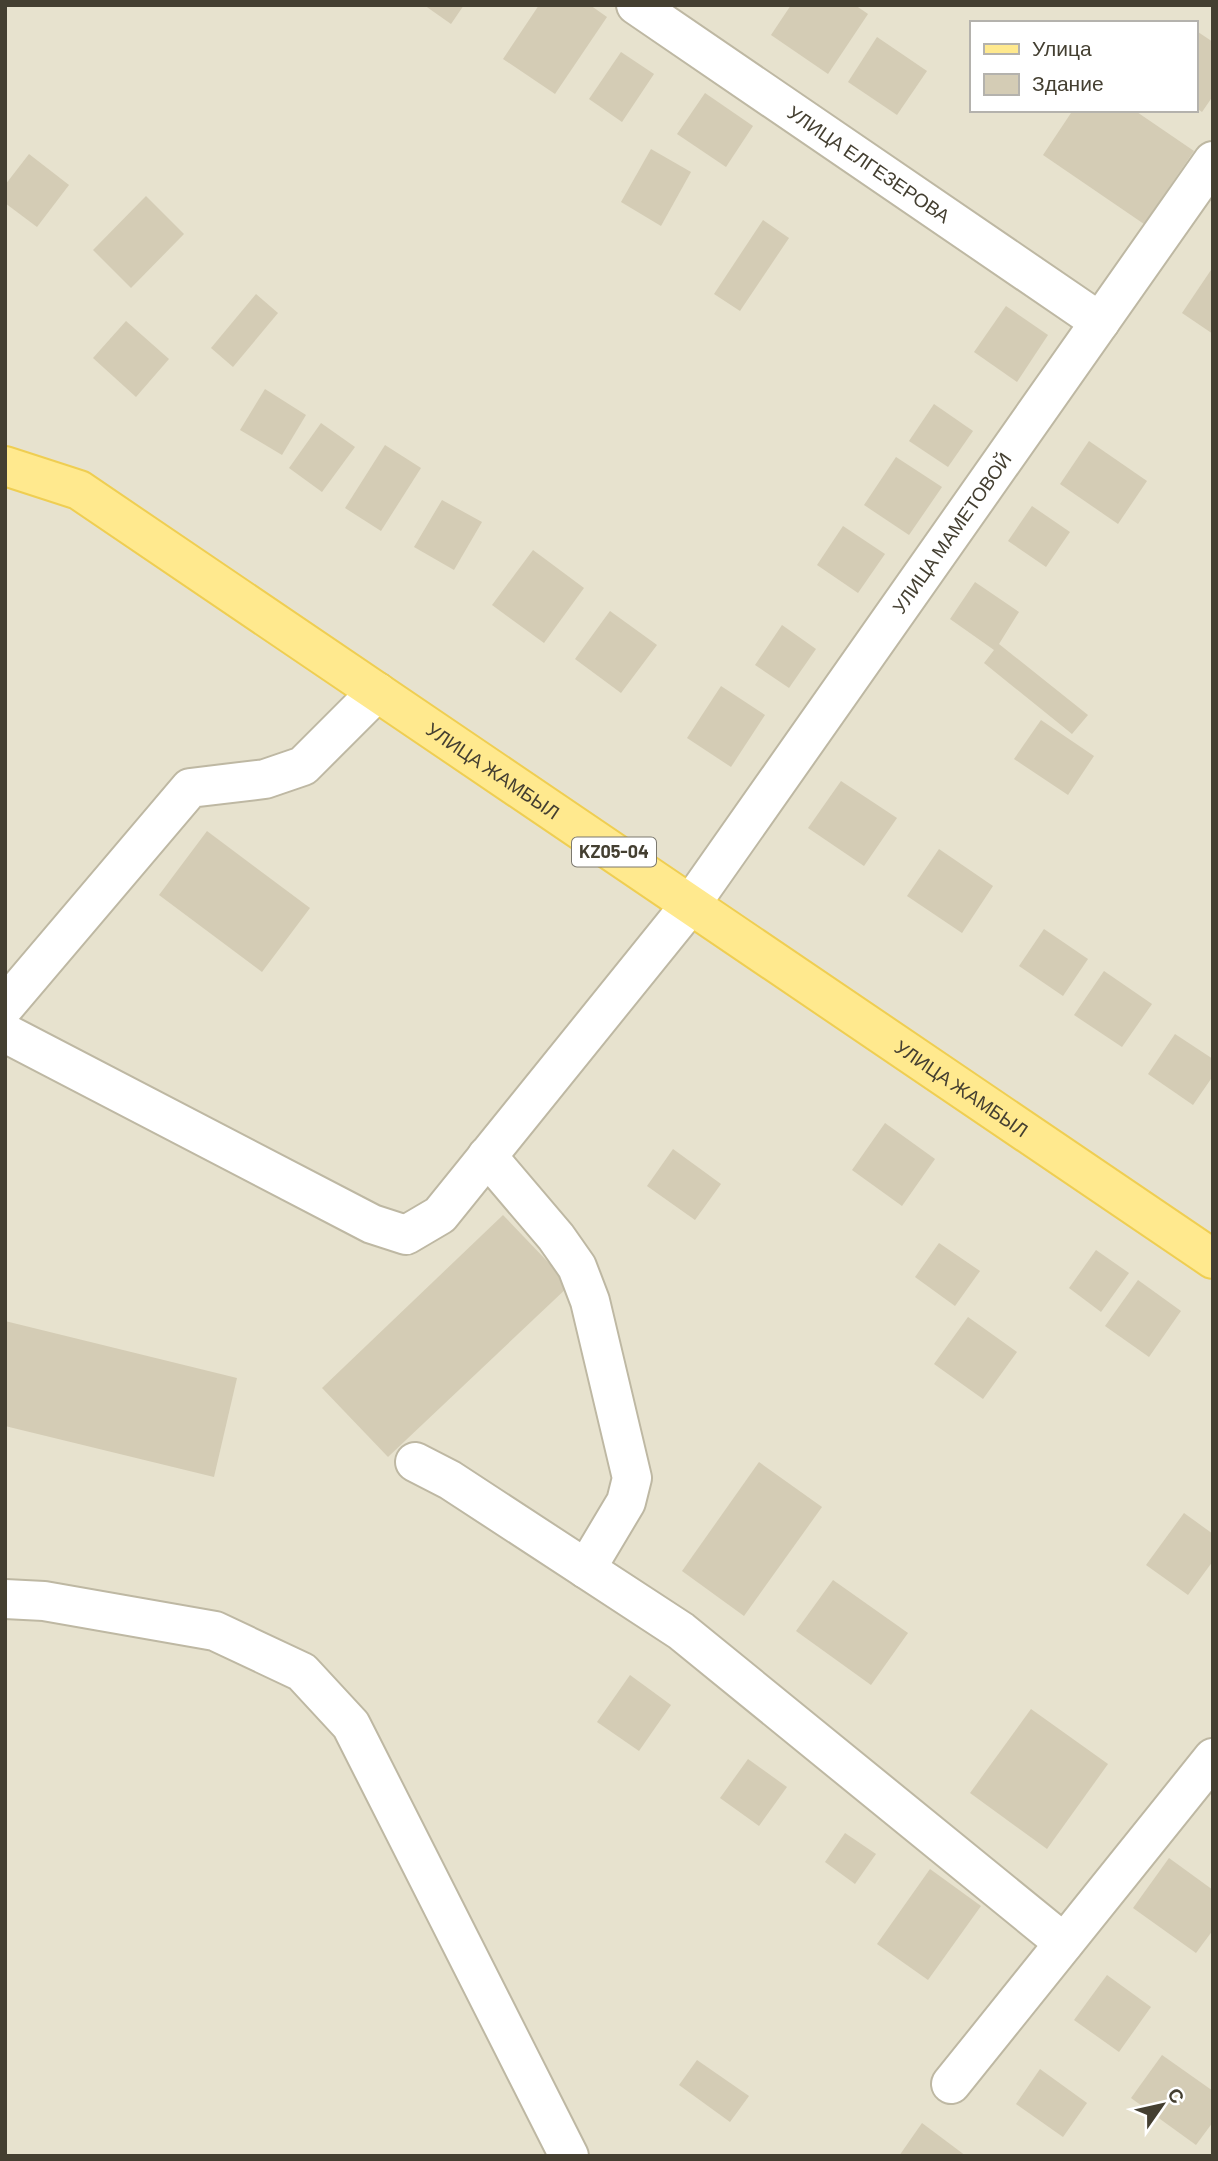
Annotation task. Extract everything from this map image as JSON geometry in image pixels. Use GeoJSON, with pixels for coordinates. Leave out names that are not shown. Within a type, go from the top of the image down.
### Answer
{"type":"FeatureCollection","features":[{"type":"Feature","properties":{"kind":"main road","name":"УЛИЦА ЖАМБЫЛ"},"geometry":{"type":"LineString","coordinates":[[5,466],[79,490],[1213,1259]]}},
{"type":"Feature","properties":{"kind":"street","name":"УЛИЦА ЕЛГЕЗЕРОВА"},"geometry":{"type":"LineString","coordinates":[[636,5],[1100,322]]}},
{"type":"Feature","properties":{"kind":"street","name":"УЛИЦА МАМЕТОВОЙ"},"geometry":{"type":"LineString","coordinates":[[5,1033],[372,1224],[406,1235],[440,1215],[691,904],[1213,161]]}},
{"type":"Feature","properties":{"kind":"street"},"geometry":{"type":"LineString","coordinates":[[5,1006],[190,789],[265,779],[303,766],[377,692]]}},
{"type":"Feature","properties":{"kind":"street"},"geometry":{"type":"LineString","coordinates":[[488,1156],[556,1237],[577,1267],[594,1315],[632,1478],[626,1502],[586,1569]]}},
{"type":"Feature","properties":{"kind":"street"},"geometry":{"type":"LineString","coordinates":[[415,1462],[450,1480],[681,1631],[1064,1943]]}},
{"type":"Feature","properties":{"kind":"street"},"geometry":{"type":"LineString","coordinates":[[5,1599],[44,1601],[215,1631],[302,1672],[351,1725],[569,2156]]}},
{"type":"Feature","properties":{"kind":"street"},"geometry":{"type":"LineString","coordinates":[[951,2084],[1213,1758]]}},
{"type":"Feature","properties":{"kind":"shaded area"},"geometry":{"type":"Polygon","coordinates":[[[5,5],[1213,5],[1213,2156],[5,2156],[5,5]]]}},
{"type":"Feature","properties":{"kind":"building"},"geometry":{"type":"Polygon","coordinates":[[[424,5],[464,5],[451,24],[424,5]]]}},
{"type":"Feature","properties":{"kind":"building"},"geometry":{"type":"Polygon","coordinates":[[[539,5],[590,5],[607,17],[555,94],[503,59],[539,5]]]}},
{"type":"Feature","properties":{"kind":"building"},"geometry":{"type":"Polygon","coordinates":[[[791,5],[855,5],[868,14],[828,74],[771,35],[791,5]]]}},
{"type":"Feature","properties":{"kind":"building"},"geometry":{"type":"Polygon","coordinates":[[[1197,31],[1213,42],[1213,96],[1202,112],[1197,108],[1197,31]]]}},
{"type":"Feature","properties":{"kind":"building"},"geometry":{"type":"Polygon","coordinates":[[[877,37],[927,71],[897,115],[848,82],[877,37]]]}},
{"type":"Feature","properties":{"kind":"building"},"geometry":{"type":"Polygon","coordinates":[[[621,52],[654,74],[622,122],[589,99],[621,52]]]}},
{"type":"Feature","properties":{"kind":"building"},"geometry":{"type":"Polygon","coordinates":[[[705,93],[753,126],[726,167],[677,134],[705,93]]]}},
{"type":"Feature","properties":{"kind":"building"},"geometry":{"type":"Polygon","coordinates":[[[1072,112],[1137,112],[1194,151],[1144,224],[1043,155],[1072,112]]]}},
{"type":"Feature","properties":{"kind":"building"},"geometry":{"type":"Polygon","coordinates":[[[651,149],[691,172],[661,226],[621,202],[651,149]]]}},
{"type":"Feature","properties":{"kind":"building"},"geometry":{"type":"Polygon","coordinates":[[[29,154],[69,185],[37,227],[5,203],[5,185],[29,154]]]}},
{"type":"Feature","properties":{"kind":"building"},"geometry":{"type":"Polygon","coordinates":[[[146,196],[184,234],[131,288],[93,250],[146,196]]]}},
{"type":"Feature","properties":{"kind":"building"},"geometry":{"type":"Polygon","coordinates":[[[763,220],[789,238],[740,311],[714,294],[763,220]]]}},
{"type":"Feature","properties":{"kind":"building"},"geometry":{"type":"Polygon","coordinates":[[[1213,267],[1213,334],[1182,313],[1213,267]]]}},
{"type":"Feature","properties":{"kind":"building"},"geometry":{"type":"Polygon","coordinates":[[[256,294],[278,313],[233,367],[211,348],[256,294]]]}},
{"type":"Feature","properties":{"kind":"building"},"geometry":{"type":"Polygon","coordinates":[[[1006,306],[1048,335],[1017,382],[974,352],[1006,306]]]}},
{"type":"Feature","properties":{"kind":"building"},"geometry":{"type":"Polygon","coordinates":[[[126,321],[169,359],[136,397],[93,358],[126,321]]]}},
{"type":"Feature","properties":{"kind":"building"},"geometry":{"type":"Polygon","coordinates":[[[265,389],[306,415],[282,455],[240,430],[265,389]]]}},
{"type":"Feature","properties":{"kind":"building"},"geometry":{"type":"Polygon","coordinates":[[[934,404],[973,431],[948,467],[909,441],[934,404]]]}},
{"type":"Feature","properties":{"kind":"building"},"geometry":{"type":"Polygon","coordinates":[[[321,423],[355,447],[322,492],[289,468],[321,423]]]}},
{"type":"Feature","properties":{"kind":"building"},"geometry":{"type":"Polygon","coordinates":[[[1089,441],[1147,481],[1118,524],[1060,484],[1089,441]]]}},
{"type":"Feature","properties":{"kind":"building"},"geometry":{"type":"Polygon","coordinates":[[[385,445],[421,468],[381,531],[345,508],[385,445]]]}},
{"type":"Feature","properties":{"kind":"building"},"geometry":{"type":"Polygon","coordinates":[[[896,457],[942,487],[909,535],[864,505],[896,457]]]}},
{"type":"Feature","properties":{"kind":"building"},"geometry":{"type":"Polygon","coordinates":[[[442,500],[482,522],[454,570],[414,547],[442,500]]]}},
{"type":"Feature","properties":{"kind":"building"},"geometry":{"type":"Polygon","coordinates":[[[1032,506],[1070,532],[1046,567],[1008,541],[1032,506]]]}},
{"type":"Feature","properties":{"kind":"building"},"geometry":{"type":"Polygon","coordinates":[[[843,526],[885,554],[858,593],[817,565],[843,526]]]}},
{"type":"Feature","properties":{"kind":"building"},"geometry":{"type":"Polygon","coordinates":[[[533,550],[584,588],[544,643],[492,605],[533,550]]]}},
{"type":"Feature","properties":{"kind":"building"},"geometry":{"type":"Polygon","coordinates":[[[975,582],[1019,612],[999,644],[1088,715],[1072,734],[984,663],[994,650],[950,619],[975,582]]]}},
{"type":"Feature","properties":{"kind":"building"},"geometry":{"type":"Polygon","coordinates":[[[610,611],[657,645],[621,693],[575,659],[610,611]]]}},
{"type":"Feature","properties":{"kind":"building"},"geometry":{"type":"Polygon","coordinates":[[[782,625],[816,649],[789,688],[755,665],[782,625]]]}},
{"type":"Feature","properties":{"kind":"building"},"geometry":{"type":"Polygon","coordinates":[[[721,686],[765,715],[731,767],[687,738],[721,686]]]}},
{"type":"Feature","properties":{"kind":"building"},"geometry":{"type":"Polygon","coordinates":[[[1041,720],[1094,756],[1068,795],[1014,759],[1041,720]]]}},
{"type":"Feature","properties":{"kind":"building"},"geometry":{"type":"Polygon","coordinates":[[[841,781],[897,818],[864,866],[808,828],[841,781]]]}},
{"type":"Feature","properties":{"kind":"building"},"geometry":{"type":"Polygon","coordinates":[[[207,831],[310,908],[262,972],[159,895],[207,831]]]}},
{"type":"Feature","properties":{"kind":"building"},"geometry":{"type":"Polygon","coordinates":[[[939,849],[993,886],[962,933],[907,896],[939,849]]]}},
{"type":"Feature","properties":{"kind":"building"},"geometry":{"type":"Polygon","coordinates":[[[1044,929],[1088,959],[1063,996],[1019,966],[1044,929]]]}},
{"type":"Feature","properties":{"kind":"building"},"geometry":{"type":"Polygon","coordinates":[[[1104,971],[1152,1004],[1122,1047],[1074,1015],[1104,971]]]}},
{"type":"Feature","properties":{"kind":"building"},"geometry":{"type":"Polygon","coordinates":[[[1175,1034],[1213,1059],[1213,1076],[1193,1105],[1148,1074],[1175,1034]]]}},
{"type":"Feature","properties":{"kind":"building"},"geometry":{"type":"Polygon","coordinates":[[[885,1123],[935,1159],[902,1206],[852,1170],[885,1123]]]}},
{"type":"Feature","properties":{"kind":"building"},"geometry":{"type":"Polygon","coordinates":[[[673,1149],[721,1184],[695,1220],[647,1186],[673,1149]]]}},
{"type":"Feature","properties":{"kind":"building"},"geometry":{"type":"Polygon","coordinates":[[[503,1215],[570,1285],[388,1457],[322,1388],[503,1215]]]}},
{"type":"Feature","properties":{"kind":"building"},"geometry":{"type":"Polygon","coordinates":[[[939,1243],[980,1271],[955,1306],[915,1277],[939,1243]]]}},
{"type":"Feature","properties":{"kind":"building"},"geometry":{"type":"Polygon","coordinates":[[[1096,1250],[1129,1273],[1101,1312],[1069,1288],[1096,1250]]]}},
{"type":"Feature","properties":{"kind":"building"},"geometry":{"type":"Polygon","coordinates":[[[1138,1280],[1181,1311],[1149,1357],[1105,1326],[1138,1280]]]}},
{"type":"Feature","properties":{"kind":"building"},"geometry":{"type":"Polygon","coordinates":[[[968,1317],[1017,1352],[983,1399],[934,1364],[968,1317]]]}},
{"type":"Feature","properties":{"kind":"building"},"geometry":{"type":"Polygon","coordinates":[[[5,1321],[237,1378],[214,1477],[5,1426],[5,1321]]]}},
{"type":"Feature","properties":{"kind":"building"},"geometry":{"type":"Polygon","coordinates":[[[759,1462],[822,1507],[744,1616],[682,1571],[759,1462]]]}},
{"type":"Feature","properties":{"kind":"building"},"geometry":{"type":"Polygon","coordinates":[[[1184,1513],[1213,1534],[1213,1561],[1188,1595],[1146,1565],[1184,1513]]]}},
{"type":"Feature","properties":{"kind":"building"},"geometry":{"type":"Polygon","coordinates":[[[833,1580],[908,1633],[871,1685],[796,1631],[833,1580]]]}},
{"type":"Feature","properties":{"kind":"building"},"geometry":{"type":"Polygon","coordinates":[[[630,1675],[671,1705],[639,1751],[597,1722],[630,1675]]]}},
{"type":"Feature","properties":{"kind":"building"},"geometry":{"type":"Polygon","coordinates":[[[1031,1709],[1108,1764],[1047,1849],[970,1793],[1031,1709]]]}},
{"type":"Feature","properties":{"kind":"building"},"geometry":{"type":"Polygon","coordinates":[[[748,1759],[787,1787],[759,1826],[720,1798],[748,1759]]]}},
{"type":"Feature","properties":{"kind":"building"},"geometry":{"type":"Polygon","coordinates":[[[845,1833],[876,1854],[855,1884],[825,1862],[845,1833]]]}},
{"type":"Feature","properties":{"kind":"building"},"geometry":{"type":"Polygon","coordinates":[[[1169,1858],[1213,1890],[1213,1930],[1196,1953],[1133,1908],[1169,1858]]]}},
{"type":"Feature","properties":{"kind":"building"},"geometry":{"type":"Polygon","coordinates":[[[930,1869],[981,1906],[928,1980],[877,1944],[930,1869]]]}},
{"type":"Feature","properties":{"kind":"building"},"geometry":{"type":"Polygon","coordinates":[[[1107,1975],[1151,2007],[1119,2052],[1074,2020],[1107,1975]]]}},
{"type":"Feature","properties":{"kind":"building"},"geometry":{"type":"Polygon","coordinates":[[[1162,2055],[1213,2091],[1213,2122],[1196,2145],[1131,2098],[1162,2055]]]}},
{"type":"Feature","properties":{"kind":"building"},"geometry":{"type":"Polygon","coordinates":[[[697,2060],[749,2096],[730,2122],[679,2085],[697,2060]]]}},
{"type":"Feature","properties":{"kind":"building"},"geometry":{"type":"Polygon","coordinates":[[[1040,2069],[1087,2103],[1063,2137],[1016,2104],[1040,2069]]]}},
{"type":"Feature","properties":{"kind":"building"},"geometry":{"type":"Polygon","coordinates":[[[922,2123],[966,2156],[899,2156],[922,2123]]]}}]}
